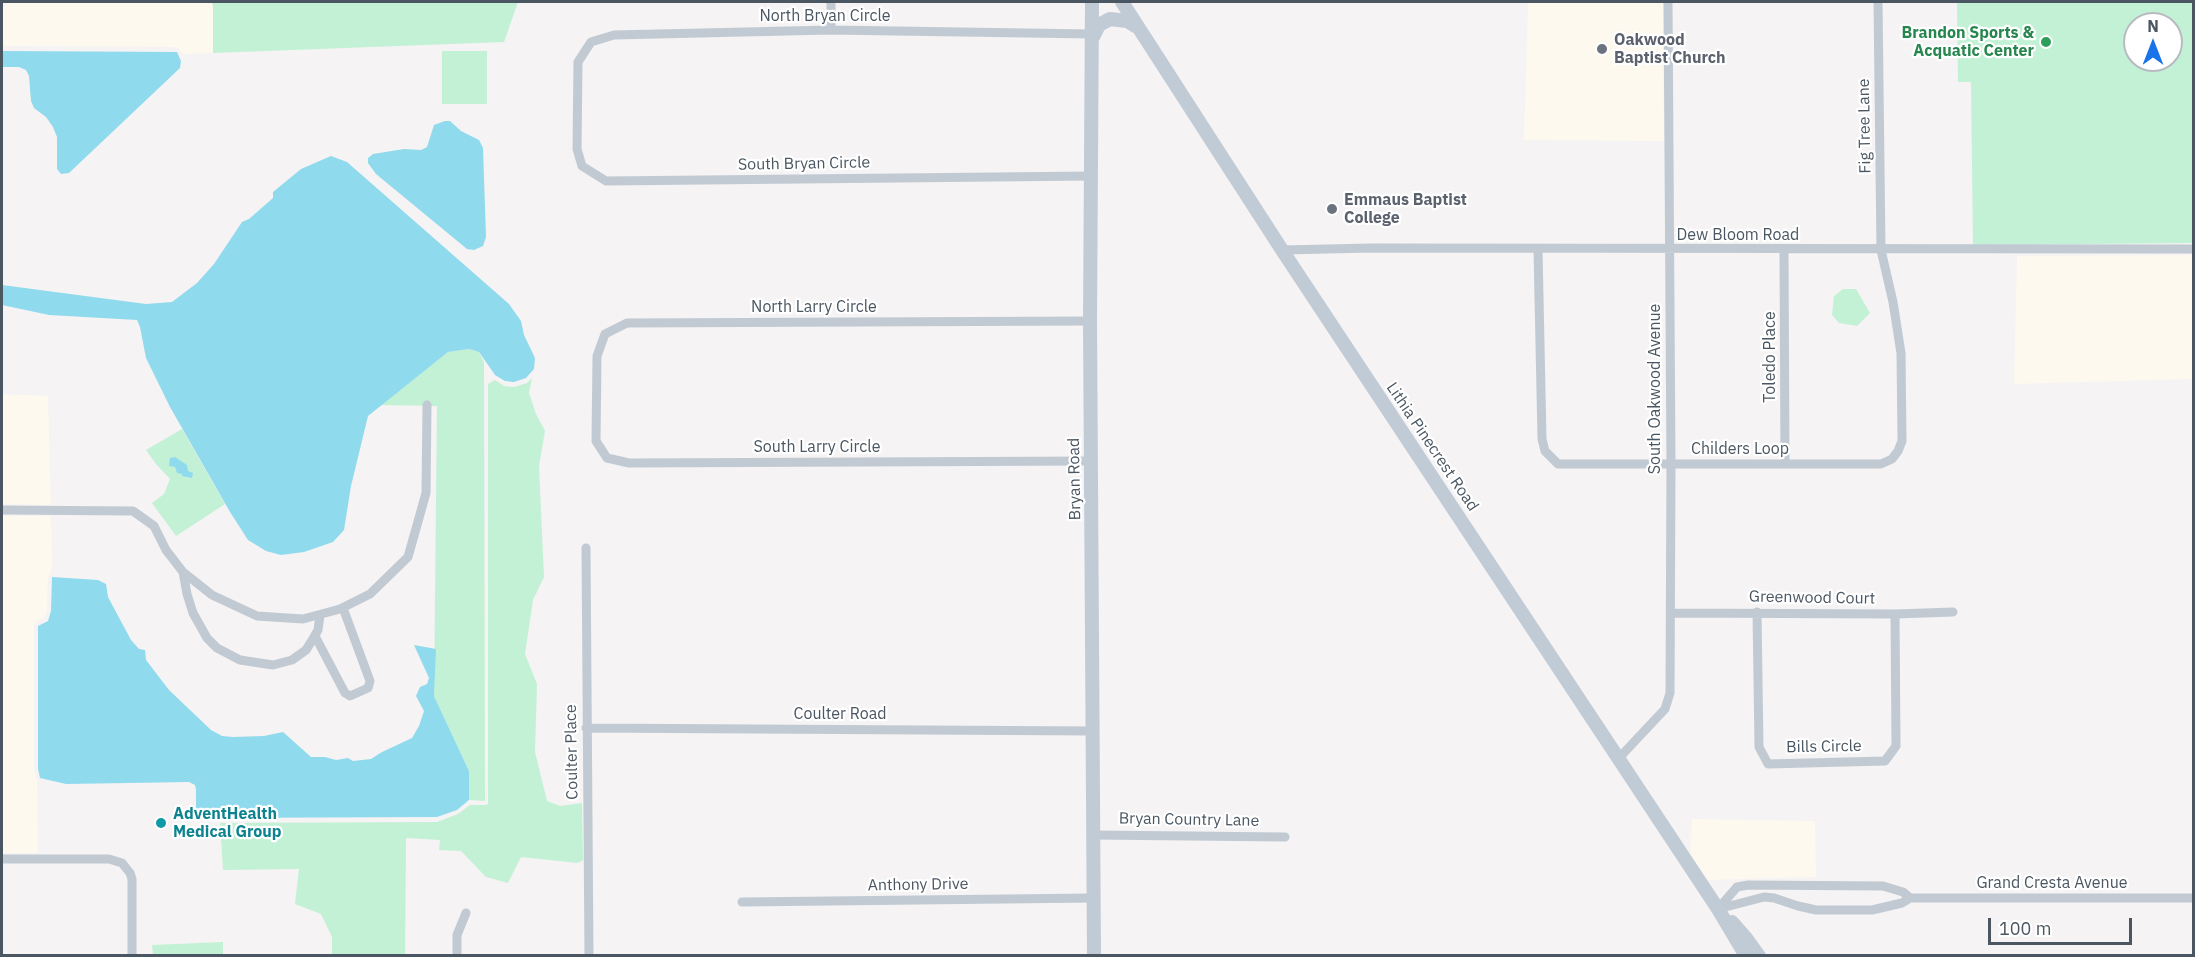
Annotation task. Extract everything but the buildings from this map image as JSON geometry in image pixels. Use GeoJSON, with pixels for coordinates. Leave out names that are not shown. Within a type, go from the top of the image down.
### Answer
{"type":"FeatureCollection","features":[{"type":"Feature","properties":{"kind":"main road","name":"Bryan Road"},"geometry":{"type":"LineString","coordinates":[[1092,2],[1090,321],[1094,956]]}},
{"type":"Feature","properties":{"kind":"main road","name":"Lithia Pinecrest Road"},"geometry":{"type":"LineString","coordinates":[[1122,2],[1282,250],[1718,909],[1746,956]]}},
{"type":"Feature","properties":{"kind":"main road"},"geometry":{"type":"LineString","coordinates":[[1092,36],[1099,25],[1110,19],[1127,21],[1140,30]]}},
{"type":"Feature","properties":{"kind":"main road","name":"Lithia Pinecrest Road"},"geometry":{"type":"LineString","coordinates":[[1718,909],[1746,938],[1759,956]]}},
{"type":"Feature","properties":{"kind":"street"},"geometry":{"type":"LineString","coordinates":[[831,2],[831,30]]}},
{"type":"Feature","properties":{"kind":"street","name":"South Oakwood Avenue"},"geometry":{"type":"LineString","coordinates":[[1618,758],[1665,709],[1670,693],[1668,2]]}},
{"type":"Feature","properties":{"kind":"street","name":"Fig Tree Lane"},"geometry":{"type":"LineString","coordinates":[[1878,2],[1881,250]]}},
{"type":"Feature","properties":{"kind":"street","name":"North Bryan Circle"},"geometry":{"type":"LineString","coordinates":[[578,106],[578,62],[591,42],[614,35],[831,30],[1092,36]]}},
{"type":"Feature","properties":{"kind":"street","name":"South Bryan Circle"},"geometry":{"type":"LineString","coordinates":[[578,106],[577,149],[582,166],[606,181],[1092,176]]}},
{"type":"Feature","properties":{"kind":"street","name":"Dew Bloom Road"},"geometry":{"type":"LineString","coordinates":[[1282,250],[1372,248],[2193,249]]}},
{"type":"Feature","properties":{"kind":"street","name":"Childers Loop"},"geometry":{"type":"LineString","coordinates":[[1538,250],[1542,440],[1545,451],[1558,464],[1881,464],[1892,459],[1902,441],[1901,353],[1893,302],[1881,250]]}},
{"type":"Feature","properties":{"kind":"street","name":"Toledo Place"},"geometry":{"type":"LineString","coordinates":[[1784,250],[1785,464]]}},
{"type":"Feature","properties":{"kind":"street","name":"North Larry Circle"},"geometry":{"type":"LineString","coordinates":[[597,398],[597,356],[605,334],[627,324],[1090,321]]}},
{"type":"Feature","properties":{"kind":"street","name":"South Larry Circle"},"geometry":{"type":"LineString","coordinates":[[597,398],[596,441],[607,458],[629,463],[1091,461]]}},
{"type":"Feature","properties":{"kind":"street"},"geometry":{"type":"LineString","coordinates":[[2,510],[133,511],[154,526],[166,550],[183,572],[212,596],[256,616],[303,619],[320,615],[343,608],[370,594],[408,557],[426,493],[428,405]]}},
{"type":"Feature","properties":{"kind":"street","name":"Coulter Place"},"geometry":{"type":"LineString","coordinates":[[586,548],[589,956]]}},
{"type":"Feature","properties":{"kind":"street"},"geometry":{"type":"LineString","coordinates":[[183,572],[187,594],[207,638],[227,654],[240,660],[273,665],[292,660],[306,650],[315,636],[320,615]]}},
{"type":"Feature","properties":{"kind":"street"},"geometry":{"type":"LineString","coordinates":[[315,636],[345,693],[351,696],[368,688],[370,681],[343,608]]}},
{"type":"Feature","properties":{"kind":"street","name":"Bills Circle"},"geometry":{"type":"LineString","coordinates":[[1757,612],[1759,747],[1768,764],[1885,761],[1896,746],[1895,614]]}},
{"type":"Feature","properties":{"kind":"street","name":"Greenwood Court"},"geometry":{"type":"LineString","coordinates":[[1671,613],[1953,612]]}},
{"type":"Feature","properties":{"kind":"street","name":"Coulter Road"},"geometry":{"type":"LineString","coordinates":[[586,728],[1093,731]]}},
{"type":"Feature","properties":{"kind":"street","name":"Bryan Country Lane"},"geometry":{"type":"LineString","coordinates":[[1093,835],[1285,837]]}},
{"type":"Feature","properties":{"kind":"street"},"geometry":{"type":"LineString","coordinates":[[2,859],[109,859],[122,863],[132,879],[132,956]]}},
{"type":"Feature","properties":{"kind":"street","name":"Grand Cresta Avenue"},"geometry":{"type":"LineString","coordinates":[[1718,909],[1737,887],[1748,885],[1883,886],[1903,892],[1910,898]]}},
{"type":"Feature","properties":{"kind":"street","name":"Grand Cresta Avenue"},"geometry":{"type":"LineString","coordinates":[[1718,909],[1764,897],[1816,910],[1872,910],[1902,903],[1910,898],[2193,898]]}},
{"type":"Feature","properties":{"kind":"street","name":"Anthony Drive"},"geometry":{"type":"LineString","coordinates":[[742,902],[1093,898]]}},
{"type":"Feature","properties":{"kind":"street"},"geometry":{"type":"LineString","coordinates":[[457,956],[457,936],[466,913]]}},
{"type":"Feature","properties":{"kind":"shaded area"},"geometry":{"type":"Polygon","coordinates":[[[2,2],[211,2],[213,4],[213,53],[183,54],[177,47],[2,46],[2,2]]]}},
{"type":"Feature","properties":{"kind":"shaded area"},"geometry":{"type":"Polygon","coordinates":[[[1528,2],[1663,2],[1664,141],[1524,140],[1528,2]]]}},
{"type":"Feature","properties":{"kind":"shaded area"},"geometry":{"type":"Polygon","coordinates":[[[2193,255],[2193,379],[2014,384],[2017,256],[2193,255]]]}},
{"type":"Feature","properties":{"kind":"shaded area"},"geometry":{"type":"Polygon","coordinates":[[[2,394],[48,396],[51,505],[2,504],[2,394]]]}},
{"type":"Feature","properties":{"kind":"shaded area"},"geometry":{"type":"Polygon","coordinates":[[[2,516],[51,516],[52,563],[48,577],[47,610],[45,617],[35,622],[34,626],[34,769],[37,782],[38,853],[2,853],[2,516]]]}},
{"type":"Feature","properties":{"kind":"shaded area"},"geometry":{"type":"Polygon","coordinates":[[[1692,819],[1815,821],[1816,877],[1705,880],[1690,857],[1692,819]]]}},
{"type":"Feature","properties":{"kind":"green space"},"geometry":{"type":"Polygon","coordinates":[[[211,2],[518,2],[504,42],[213,53],[213,5],[211,2]]]}},
{"type":"Feature","properties":{"kind":"green space"},"geometry":{"type":"Polygon","coordinates":[[[1957,2],[2193,2],[2193,243],[1973,245],[1971,82],[1958,82],[1957,2]]]}},
{"type":"Feature","properties":{"kind":"green space"},"geometry":{"type":"Polygon","coordinates":[[[442,51],[487,51],[487,104],[442,104],[442,51]]]}},
{"type":"Feature","properties":{"kind":"green space"},"geometry":{"type":"Polygon","coordinates":[[[1843,289],[1856,289],[1870,313],[1857,326],[1839,323],[1832,315],[1834,296],[1843,289]]]}},
{"type":"Feature","properties":{"kind":"green space"},"geometry":{"type":"Polygon","coordinates":[[[469,349],[479,352],[484,362],[485,801],[469,800],[469,771],[434,696],[437,406],[380,405],[448,352],[469,349]]]}},
{"type":"Feature","properties":{"kind":"green space"},"geometry":{"type":"Polygon","coordinates":[[[532,378],[529,393],[545,431],[539,466],[544,577],[533,600],[525,654],[537,684],[535,752],[547,801],[560,806],[582,803],[583,860],[578,863],[521,857],[508,883],[486,877],[461,851],[439,850],[440,840],[406,838],[405,955],[332,955],[332,937],[321,914],[295,904],[299,869],[223,870],[220,823],[437,822],[458,814],[470,805],[488,804],[488,384],[495,380],[504,386],[514,387],[527,383],[532,378]]]}},
{"type":"Feature","properties":{"kind":"green space"},"geometry":{"type":"Polygon","coordinates":[[[182,429],[225,504],[176,536],[152,503],[164,494],[170,479],[146,450],[182,429]]]}},
{"type":"Feature","properties":{"kind":"green space"},"geometry":{"type":"Polygon","coordinates":[[[223,942],[223,955],[153,955],[152,945],[223,942]]]}},
{"type":"Feature","properties":{"kind":"water"},"geometry":{"type":"Polygon","coordinates":[[[2,51],[177,52],[181,61],[180,68],[69,173],[61,174],[57,169],[57,137],[46,117],[34,108],[31,101],[29,76],[26,70],[19,67],[2,67],[2,51]]]}},
{"type":"Feature","properties":{"kind":"water"},"geometry":{"type":"Polygon","coordinates":[[[450,121],[461,131],[479,140],[483,148],[486,237],[483,246],[474,250],[467,249],[376,174],[368,163],[368,158],[373,154],[404,149],[421,150],[427,147],[434,125],[450,121]]]}},
{"type":"Feature","properties":{"kind":"water"},"geometry":{"type":"Polygon","coordinates":[[[331,156],[347,162],[509,304],[521,321],[524,335],[535,358],[534,369],[526,378],[514,382],[505,381],[495,375],[479,352],[469,349],[448,352],[368,416],[351,486],[344,530],[333,542],[304,552],[281,555],[266,551],[248,540],[230,512],[170,407],[146,358],[137,320],[49,315],[2,305],[2,285],[146,304],[172,302],[197,283],[214,264],[242,222],[249,219],[273,198],[273,192],[301,169],[331,156]]]}},
{"type":"Feature","properties":{"kind":"water"},"geometry":{"type":"Polygon","coordinates":[[[175,457],[187,465],[188,471],[193,473],[192,478],[182,476],[177,473],[175,467],[169,466],[170,458],[175,457]]]}},
{"type":"Feature","properties":{"kind":"water"},"geometry":{"type":"Polygon","coordinates":[[[52,577],[98,580],[106,584],[108,597],[131,640],[139,649],[145,650],[146,660],[169,690],[211,730],[222,736],[233,737],[264,736],[283,732],[311,757],[336,760],[348,758],[353,761],[371,759],[412,738],[424,711],[416,696],[420,687],[427,684],[429,678],[414,645],[436,649],[434,696],[469,771],[469,800],[457,810],[437,817],[206,818],[200,816],[196,809],[195,785],[189,782],[66,784],[40,778],[38,769],[38,626],[48,621],[51,611],[52,577]]]}},
{"type":"Feature","properties":{"kind":"place","name":"Brandon Sports & Acquatic Center"},"geometry":{"type":"Point","coordinates":[2046,42]}},
{"type":"Feature","properties":{"kind":"place","name":"Oakwood Baptist Church"},"geometry":{"type":"Point","coordinates":[1602,49]}},
{"type":"Feature","properties":{"kind":"place","name":"Emmaus Baptist College"},"geometry":{"type":"Point","coordinates":[1332,209]}},
{"type":"Feature","properties":{"kind":"place","name":"AdventHealth Medical Group"},"geometry":{"type":"Point","coordinates":[161,823]}}]}
